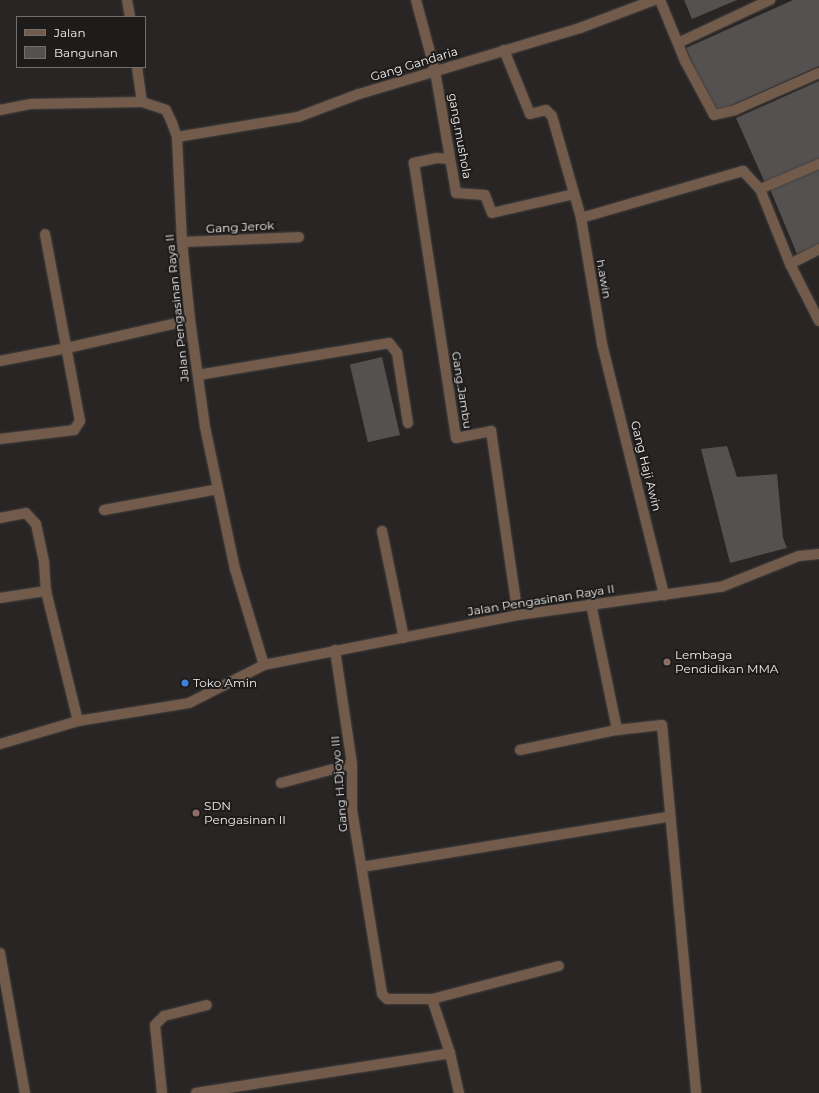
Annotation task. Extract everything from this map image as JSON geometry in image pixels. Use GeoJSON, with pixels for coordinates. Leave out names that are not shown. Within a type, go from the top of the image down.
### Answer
{"type":"FeatureCollection","features":[{"type":"Feature","properties":{"kind":"street"},"geometry":{"type":"LineString","coordinates":[[127,0],[130,16]]}},
{"type":"Feature","properties":{"kind":"street","name":"gang.mushola"},"geometry":{"type":"LineString","coordinates":[[416,0],[435,71],[456,193],[485,195],[492,213],[574,194]]}},
{"type":"Feature","properties":{"kind":"street","name":"Gang Gandaria"},"geometry":{"type":"LineString","coordinates":[[177,137],[298,117],[359,94],[580,28],[654,0]]}},
{"type":"Feature","properties":{"kind":"street"},"geometry":{"type":"LineString","coordinates":[[660,0],[678,43],[714,116],[736,110],[819,73]]}},
{"type":"Feature","properties":{"kind":"street"},"geometry":{"type":"LineString","coordinates":[[678,43],[770,0]]}},
{"type":"Feature","properties":{"kind":"street","name":"h.awin"},"geometry":{"type":"LineString","coordinates":[[504,50],[530,114],[546,110],[552,116],[581,218],[602,344]]}},
{"type":"Feature","properties":{"kind":"street"},"geometry":{"type":"LineString","coordinates":[[137,68],[142,102]]}},
{"type":"Feature","properties":{"kind":"street","name":"Jalan Pengasinan Raya II"},"geometry":{"type":"LineString","coordinates":[[0,110],[31,104],[142,102],[166,110],[177,137],[182,242],[190,320],[218,489],[235,569],[264,665]]}},
{"type":"Feature","properties":{"kind":"street","name":"Gang.Jambu"},"geometry":{"type":"LineString","coordinates":[[450,158],[437,158],[414,163],[456,438],[492,431],[518,615]]}},
{"type":"Feature","properties":{"kind":"street"},"geometry":{"type":"LineString","coordinates":[[760,189],[819,164]]}},
{"type":"Feature","properties":{"kind":"street"},"geometry":{"type":"LineString","coordinates":[[581,218],[734,171],[747,173],[760,189],[790,264],[814,302],[819,321]]}},
{"type":"Feature","properties":{"kind":"street"},"geometry":{"type":"LineString","coordinates":[[0,439],[22,438],[74,430],[77,428],[80,421],[46,234]]}},
{"type":"Feature","properties":{"kind":"street","name":"Gang Jerok"},"geometry":{"type":"LineString","coordinates":[[182,242],[299,237]]}},
{"type":"Feature","properties":{"kind":"street"},"geometry":{"type":"LineString","coordinates":[[790,264],[819,249]]}},
{"type":"Feature","properties":{"kind":"street"},"geometry":{"type":"LineString","coordinates":[[0,361],[67,348],[190,320]]}},
{"type":"Feature","properties":{"kind":"street"},"geometry":{"type":"LineString","coordinates":[[198,375],[389,343],[397,353],[403,382],[408,423]]}},
{"type":"Feature","properties":{"kind":"street","name":"Gang Haji Awin"},"geometry":{"type":"LineString","coordinates":[[602,344],[664,594]]}},
{"type":"Feature","properties":{"kind":"street"},"geometry":{"type":"LineString","coordinates":[[104,510],[218,489]]}},
{"type":"Feature","properties":{"kind":"street"},"geometry":{"type":"LineString","coordinates":[[0,518],[26,512],[36,524],[44,563],[46,591],[78,721]]}},
{"type":"Feature","properties":{"kind":"street"},"geometry":{"type":"LineString","coordinates":[[382,531],[404,638]]}},
{"type":"Feature","properties":{"kind":"street","name":"Jalan Pengasinan Raya II"},"geometry":{"type":"LineString","coordinates":[[0,744],[78,721],[189,703],[264,665],[518,615],[721,587],[799,556],[819,554]]}},
{"type":"Feature","properties":{"kind":"street"},"geometry":{"type":"LineString","coordinates":[[0,598],[46,591]]}},
{"type":"Feature","properties":{"kind":"street"},"geometry":{"type":"LineString","coordinates":[[591,604],[617,730]]}},
{"type":"Feature","properties":{"kind":"street","name":"Gang H.Djoyo III"},"geometry":{"type":"LineString","coordinates":[[335,650],[352,764],[352,810],[362,867],[379,986],[387,999],[432,999]]}},
{"type":"Feature","properties":{"kind":"street"},"geometry":{"type":"LineString","coordinates":[[520,750],[617,730],[662,726],[669,818],[681,917],[696,1093]]}},
{"type":"Feature","properties":{"kind":"street"},"geometry":{"type":"LineString","coordinates":[[281,783],[352,764]]}},
{"type":"Feature","properties":{"kind":"street"},"geometry":{"type":"LineString","coordinates":[[362,867],[669,818]]}},
{"type":"Feature","properties":{"kind":"street"},"geometry":{"type":"LineString","coordinates":[[0,953],[25,1093]]}},
{"type":"Feature","properties":{"kind":"street"},"geometry":{"type":"LineString","coordinates":[[459,1093],[450,1053],[432,999],[559,966]]}},
{"type":"Feature","properties":{"kind":"street"},"geometry":{"type":"LineString","coordinates":[[162,1093],[155,1025],[164,1016],[207,1005]]}},
{"type":"Feature","properties":{"kind":"street"},"geometry":{"type":"LineString","coordinates":[[196,1093],[450,1053]]}},
{"type":"Feature","properties":{"kind":"building"},"geometry":{"type":"Polygon","coordinates":[[[684,0],[737,0],[692,19],[684,0]]]}},
{"type":"Feature","properties":{"kind":"building"},"geometry":{"type":"Polygon","coordinates":[[[793,0],[819,0],[819,66],[714,113],[686,48],[793,0]]]}},
{"type":"Feature","properties":{"kind":"building"},"geometry":{"type":"Polygon","coordinates":[[[819,81],[819,159],[765,183],[736,118],[819,81]]]}},
{"type":"Feature","properties":{"kind":"building"},"geometry":{"type":"Polygon","coordinates":[[[819,168],[819,245],[797,254],[770,189],[819,168]]]}},
{"type":"Feature","properties":{"kind":"building"},"geometry":{"type":"Polygon","coordinates":[[[382,357],[400,435],[368,442],[350,364],[382,357]]]}},
{"type":"Feature","properties":{"kind":"building"},"geometry":{"type":"Polygon","coordinates":[[[727,446],[737,477],[777,474],[783,538],[787,548],[730,563],[701,449],[727,446]]]}},
{"type":"Feature","properties":{"kind":"place","name":"Lembaga Pendidikan MMA"},"geometry":{"type":"Point","coordinates":[667,662]}},
{"type":"Feature","properties":{"kind":"place","name":"Toko Amin"},"geometry":{"type":"Point","coordinates":[185,683]}},
{"type":"Feature","properties":{"kind":"place","name":"SDN Pengasinan II"},"geometry":{"type":"Point","coordinates":[196,813]}}]}
